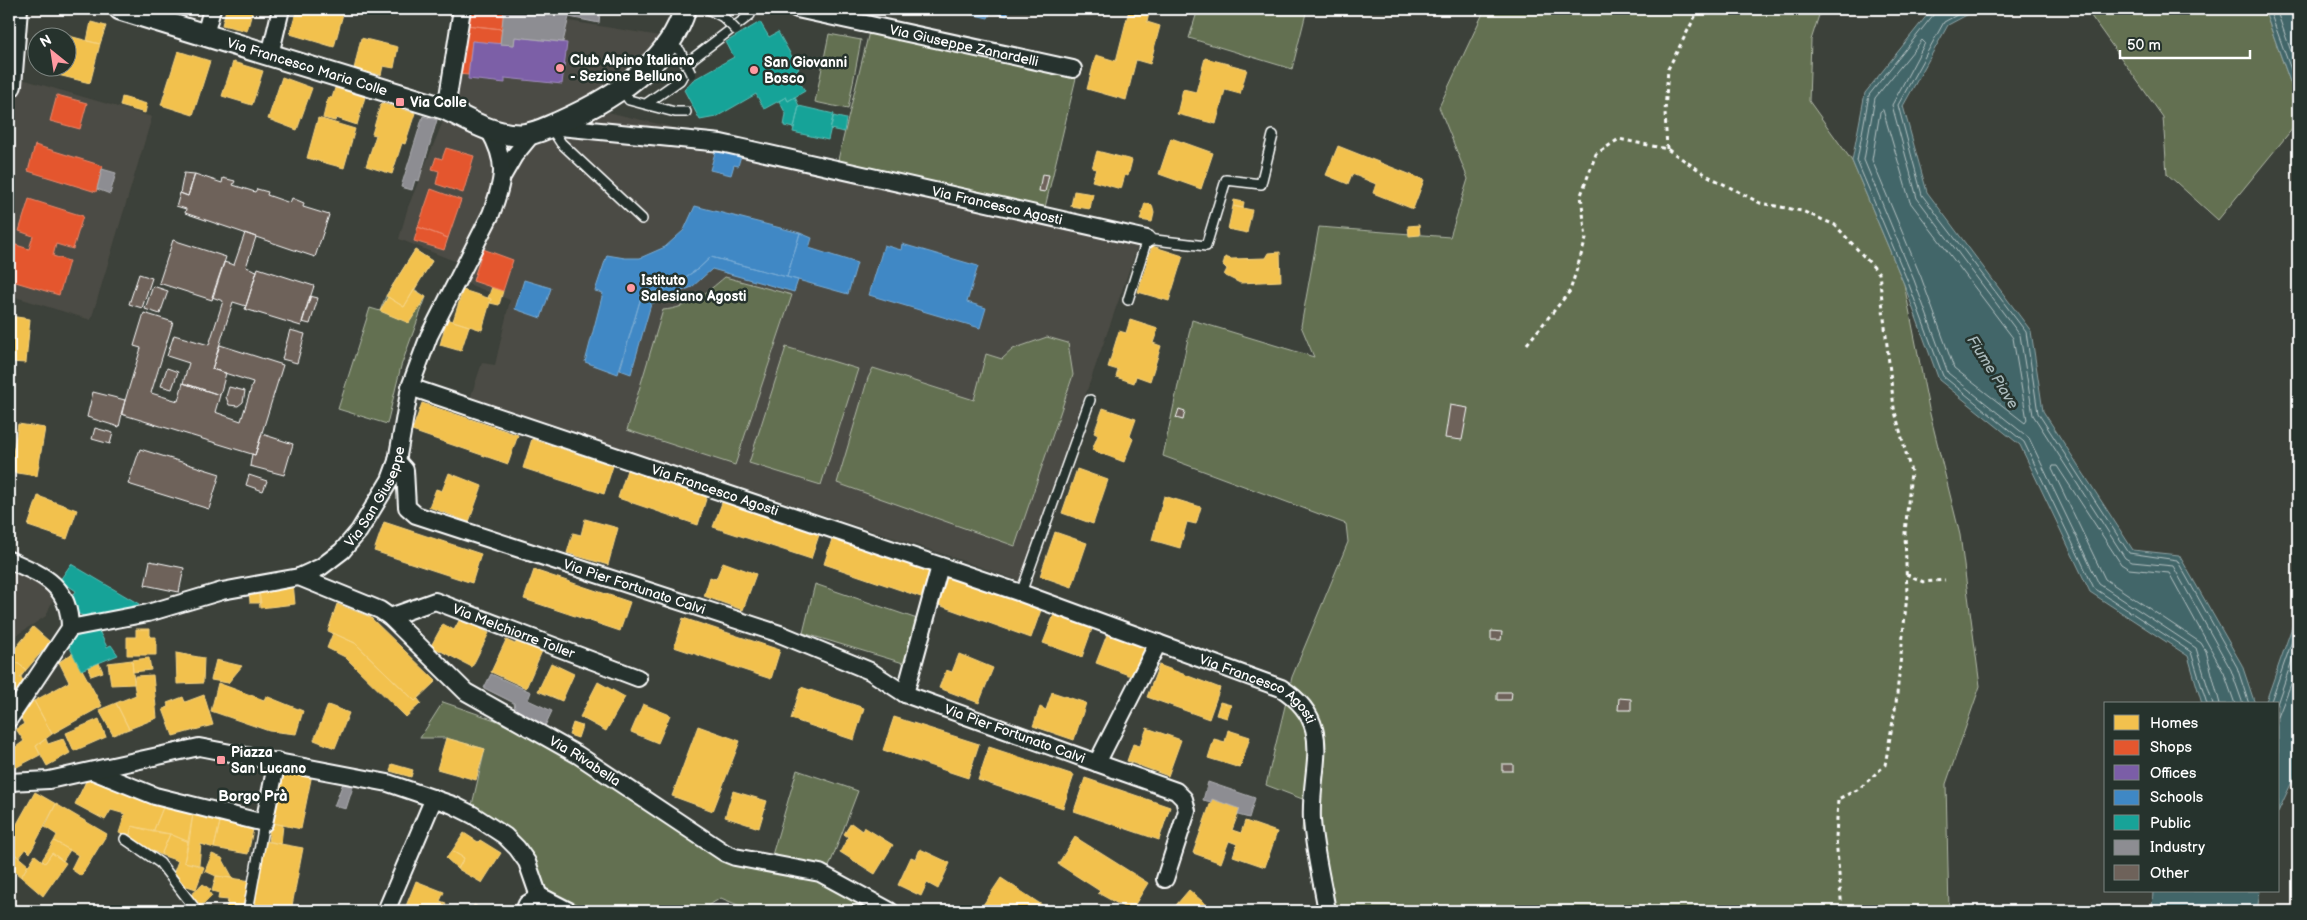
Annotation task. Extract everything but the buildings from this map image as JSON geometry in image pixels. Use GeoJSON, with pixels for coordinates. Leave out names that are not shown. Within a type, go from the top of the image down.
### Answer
{"type":"FeatureCollection","features":[{"type":"Feature","properties":{"kind":"main road"},"geometry":{"type":"LineString","coordinates":[[9,85],[15,9]]}},
{"type":"Feature","properties":{"kind":"street"},"geometry":{"type":"LineString","coordinates":[[205,34],[212,9]]}},
{"type":"Feature","properties":{"kind":"street"},"geometry":{"type":"LineString","coordinates":[[270,55],[281,9]]}},
{"type":"Feature","properties":{"kind":"street"},"geometry":{"type":"LineString","coordinates":[[446,109],[462,9]]}},
{"type":"Feature","properties":{"kind":"street","name":"Via Giuseppe Zanardelli"},"geometry":{"type":"LineString","coordinates":[[797,9],[1074,69]]}},
{"type":"Feature","properties":{"kind":"street","name":"Via Francesco Maria Colle"},"geometry":{"type":"LineString","coordinates":[[128,10],[446,109],[489,130],[531,131]]}},
{"type":"Feature","properties":{"kind":"street"},"geometry":{"type":"LineString","coordinates":[[531,131],[584,110],[621,88],[644,70],[668,43],[683,15]]}},
{"type":"Feature","properties":{"kind":"street","name":"Via San Giuseppe"},"geometry":{"type":"LineString","coordinates":[[489,130],[500,152],[503,175]]}},
{"type":"Feature","properties":{"kind":"street","name":"Via San Giuseppe"},"geometry":{"type":"LineString","coordinates":[[70,628],[148,612],[222,591],[299,577],[332,560],[351,541],[381,498],[397,461],[410,387],[430,334],[491,214],[503,175],[531,131]]}},
{"type":"Feature","properties":{"kind":"street","name":"Via Francesco Agosti"},"geometry":{"type":"LineString","coordinates":[[531,131],[721,143],[1147,239]]}},
{"type":"Feature","properties":{"kind":"street","name":"Via Francesco Agosti"},"geometry":{"type":"LineString","coordinates":[[410,387],[1021,593],[1270,682],[1291,694],[1308,712],[1314,722],[1318,747],[1313,788],[1313,828],[1327,911]]}},
{"type":"Feature","properties":{"kind":"street","name":"Via Pier Fortunato Calvi"},"geometry":{"type":"LineString","coordinates":[[397,461],[405,470],[407,507],[416,515],[780,634],[870,671],[905,694],[1176,791],[1184,799],[1187,811],[1165,879]]}},
{"type":"Feature","properties":{"kind":"street"},"geometry":{"type":"LineString","coordinates":[[9,560],[46,578],[58,589],[69,609],[70,628],[9,719]]}},
{"type":"Feature","properties":{"kind":"street"},"geometry":{"type":"LineString","coordinates":[[905,694],[940,566]]}},
{"type":"Feature","properties":{"kind":"street","name":"Via Rivabella"},"geometry":{"type":"LineString","coordinates":[[299,577],[380,610],[398,622],[422,650],[466,692],[578,755],[724,853],[735,857],[820,873],[890,911]]}},
{"type":"Feature","properties":{"kind":"street","name":"Via Melchiorre Toller"},"geometry":{"type":"LineString","coordinates":[[390,617],[435,601],[638,678]]}},
{"type":"Feature","properties":{"kind":"street","name":"Via Pier Fortunato Calvi"},"geometry":{"type":"LineString","coordinates":[[1097,763],[1158,642]]}},
{"type":"Feature","properties":{"kind":"street"},"geometry":{"type":"LineString","coordinates":[[9,782],[49,780],[199,748],[388,783],[434,798],[473,815],[505,836],[527,862],[542,904]]}},
{"type":"Feature","properties":{"kind":"street"},"geometry":{"type":"LineString","coordinates":[[93,771],[155,796],[264,823],[277,761]]}},
{"type":"Feature","properties":{"kind":"street"},"geometry":{"type":"LineString","coordinates":[[386,911],[434,798]]}},
{"type":"Feature","properties":{"kind":"street"},"geometry":{"type":"LineString","coordinates":[[524,911],[527,904],[542,904],[569,911]]}},
{"type":"Feature","properties":{"kind":"lane"},"geometry":{"type":"LineString","coordinates":[[708,9],[723,17],[738,32]]}},
{"type":"Feature","properties":{"kind":"lane"},"geometry":{"type":"LineString","coordinates":[[646,104],[680,80],[692,59],[750,15]]}},
{"type":"Feature","properties":{"kind":"lane"},"geometry":{"type":"LineString","coordinates":[[668,43],[680,51],[692,77]]}},
{"type":"Feature","properties":{"kind":"lane"},"geometry":{"type":"LineString","coordinates":[[621,88],[629,100],[675,112],[686,112]]}},
{"type":"Feature","properties":{"kind":"lane"},"geometry":{"type":"LineString","coordinates":[[531,131],[562,144],[642,219]]}},
{"type":"Feature","properties":{"kind":"lane"},"geometry":{"type":"LineString","coordinates":[[1128,300],[1147,239],[1206,246],[1226,180],[1261,184],[1273,135]]}},
{"type":"Feature","properties":{"kind":"lane"},"geometry":{"type":"LineString","coordinates":[[1021,593],[1090,400]]}},
{"type":"Feature","properties":{"kind":"lane"},"geometry":{"type":"LineString","coordinates":[[248,911],[264,823]]}},
{"type":"Feature","properties":{"kind":"lane"},"geometry":{"type":"LineString","coordinates":[[125,839],[160,863],[197,911]]}},
{"type":"Feature","properties":{"kind":"path"},"geometry":{"type":"LineString","coordinates":[[1667,149],[1665,112],[1668,69],[1699,9]]}},
{"type":"Feature","properties":{"kind":"path"},"geometry":{"type":"LineString","coordinates":[[1526,344],[1570,291],[1586,240],[1582,195],[1596,154],[1619,139],[1667,149],[1708,176],[1760,204],[1802,211],[1835,225],[1879,273],[1894,408],[1911,472],[1904,533],[1907,595],[1896,704],[1884,765],[1859,789],[1838,799],[1836,838],[1842,911]]}},
{"type":"Feature","properties":{"kind":"path"},"geometry":{"type":"LineString","coordinates":[[1906,574],[1924,582],[1945,580]]}},
{"type":"Feature","properties":{"kind":"shaded area"},"geometry":{"type":"Polygon","coordinates":[[[458,9],[527,9],[527,14],[666,37],[636,73],[578,105],[722,139],[1138,245],[1020,581],[470,399],[482,363],[495,365],[510,300],[463,282],[472,268],[399,239],[408,207],[444,119],[458,9]]]}},
{"type":"Feature","properties":{"kind":"shaded area"},"geometry":{"type":"Polygon","coordinates":[[[15,77],[152,117],[91,320],[9,295],[9,102],[15,77]]]}},
{"type":"Feature","properties":{"kind":"shaded area"},"geometry":{"type":"Polygon","coordinates":[[[9,562],[56,592],[46,616],[9,640],[9,562]]]}},
{"type":"Feature","properties":{"kind":"green space"},"geometry":{"type":"Polygon","coordinates":[[[1198,9],[1307,9],[1292,69],[1189,38],[1198,9]]]}},
{"type":"Feature","properties":{"kind":"green space"},"geometry":{"type":"Polygon","coordinates":[[[1485,9],[1821,9],[1811,40],[1809,101],[1852,161],[1904,284],[1930,414],[1960,535],[1980,686],[1946,784],[1949,911],[1327,911],[1312,828],[1302,831],[1305,800],[1266,785],[1292,677],[1348,542],[1346,524],[1163,456],[1192,320],[1314,357],[1301,326],[1319,227],[1450,237],[1468,179],[1439,107],[1485,9]]]}},
{"type":"Feature","properties":{"kind":"green space"},"geometry":{"type":"Polygon","coordinates":[[[2086,9],[2264,9],[2298,104],[2298,122],[2218,220],[2167,174],[2163,117],[2086,9]]]}},
{"type":"Feature","properties":{"kind":"green space"},"geometry":{"type":"Polygon","coordinates":[[[869,32],[1076,78],[1042,220],[836,168],[869,32]]]}},
{"type":"Feature","properties":{"kind":"green space"},"geometry":{"type":"Polygon","coordinates":[[[829,34],[861,40],[848,109],[815,102],[829,34]]]}},
{"type":"Feature","properties":{"kind":"green space"},"geometry":{"type":"Polygon","coordinates":[[[415,250],[432,261],[414,289],[426,297],[401,366],[387,424],[338,409],[370,308],[380,311],[386,296],[415,250]]]}},
{"type":"Feature","properties":{"kind":"green space"},"geometry":{"type":"Polygon","coordinates":[[[725,277],[792,295],[735,465],[627,430],[663,310],[689,303],[725,277]]]}},
{"type":"Feature","properties":{"kind":"green space"},"geometry":{"type":"Polygon","coordinates":[[[1047,337],[1068,343],[1073,375],[1015,546],[837,483],[868,378],[873,368],[974,400],[986,354],[1002,359],[1013,349],[1047,337]]]}},
{"type":"Feature","properties":{"kind":"green space"},"geometry":{"type":"Polygon","coordinates":[[[786,347],[858,369],[821,485],[749,463],[786,347]]]}},
{"type":"Feature","properties":{"kind":"green space"},"geometry":{"type":"Polygon","coordinates":[[[815,584],[923,621],[910,665],[803,633],[815,584]]]}},
{"type":"Feature","properties":{"kind":"green space"},"geometry":{"type":"Polygon","coordinates":[[[443,702],[495,720],[582,763],[708,846],[770,862],[797,770],[858,791],[824,880],[877,911],[752,911],[721,898],[699,911],[567,911],[529,889],[516,837],[472,805],[485,749],[446,738],[420,738],[443,702]]]}},
{"type":"Feature","properties":{"kind":"water","name":"Fiume Piave"},"geometry":{"type":"Polygon","coordinates":[[[1932,9],[1978,9],[1948,25],[1903,106],[1927,192],[2031,331],[2043,411],[2133,550],[2179,555],[2242,665],[2254,702],[2201,702],[2188,656],[2090,592],[2020,445],[1939,380],[1904,284],[1852,161],[1865,93],[1932,9]]]}},
{"type":"Feature","properties":{"kind":"water"},"geometry":{"type":"Polygon","coordinates":[[[2264,9],[2298,9],[2298,104],[2264,9]]]}},
{"type":"Feature","properties":{"kind":"water"},"geometry":{"type":"Polygon","coordinates":[[[2298,610],[2298,769],[2280,808],[2280,702],[2266,702],[2298,610]]]}},
{"type":"Feature","properties":{"kind":"water"},"geometry":{"type":"Polygon","coordinates":[[[2153,892],[2260,892],[2257,911],[2152,911],[2153,892]]]}},
{"type":"Feature","properties":{"kind":"place","name":"Club Alpino Italiano - Sezione Belluno"},"geometry":{"type":"Point","coordinates":[560,68]}},
{"type":"Feature","properties":{"kind":"place","name":"San Giovanni Bosco"},"geometry":{"type":"Point","coordinates":[754,70]}},
{"type":"Feature","properties":{"kind":"place","name":"Via Colle"},"geometry":{"type":"Point","coordinates":[400,102]}},
{"type":"Feature","properties":{"kind":"place","name":"Istituto Salesiano Agosti"},"geometry":{"type":"Point","coordinates":[631,288]}},
{"type":"Feature","properties":{"kind":"place","name":"Piazza San Lucano"},"geometry":{"type":"Point","coordinates":[221,760]}},
{"type":"Feature","properties":{"kind":"district","name":"Borgo Prà"},"geometry":{"type":"Point","coordinates":[253,796]}}]}
